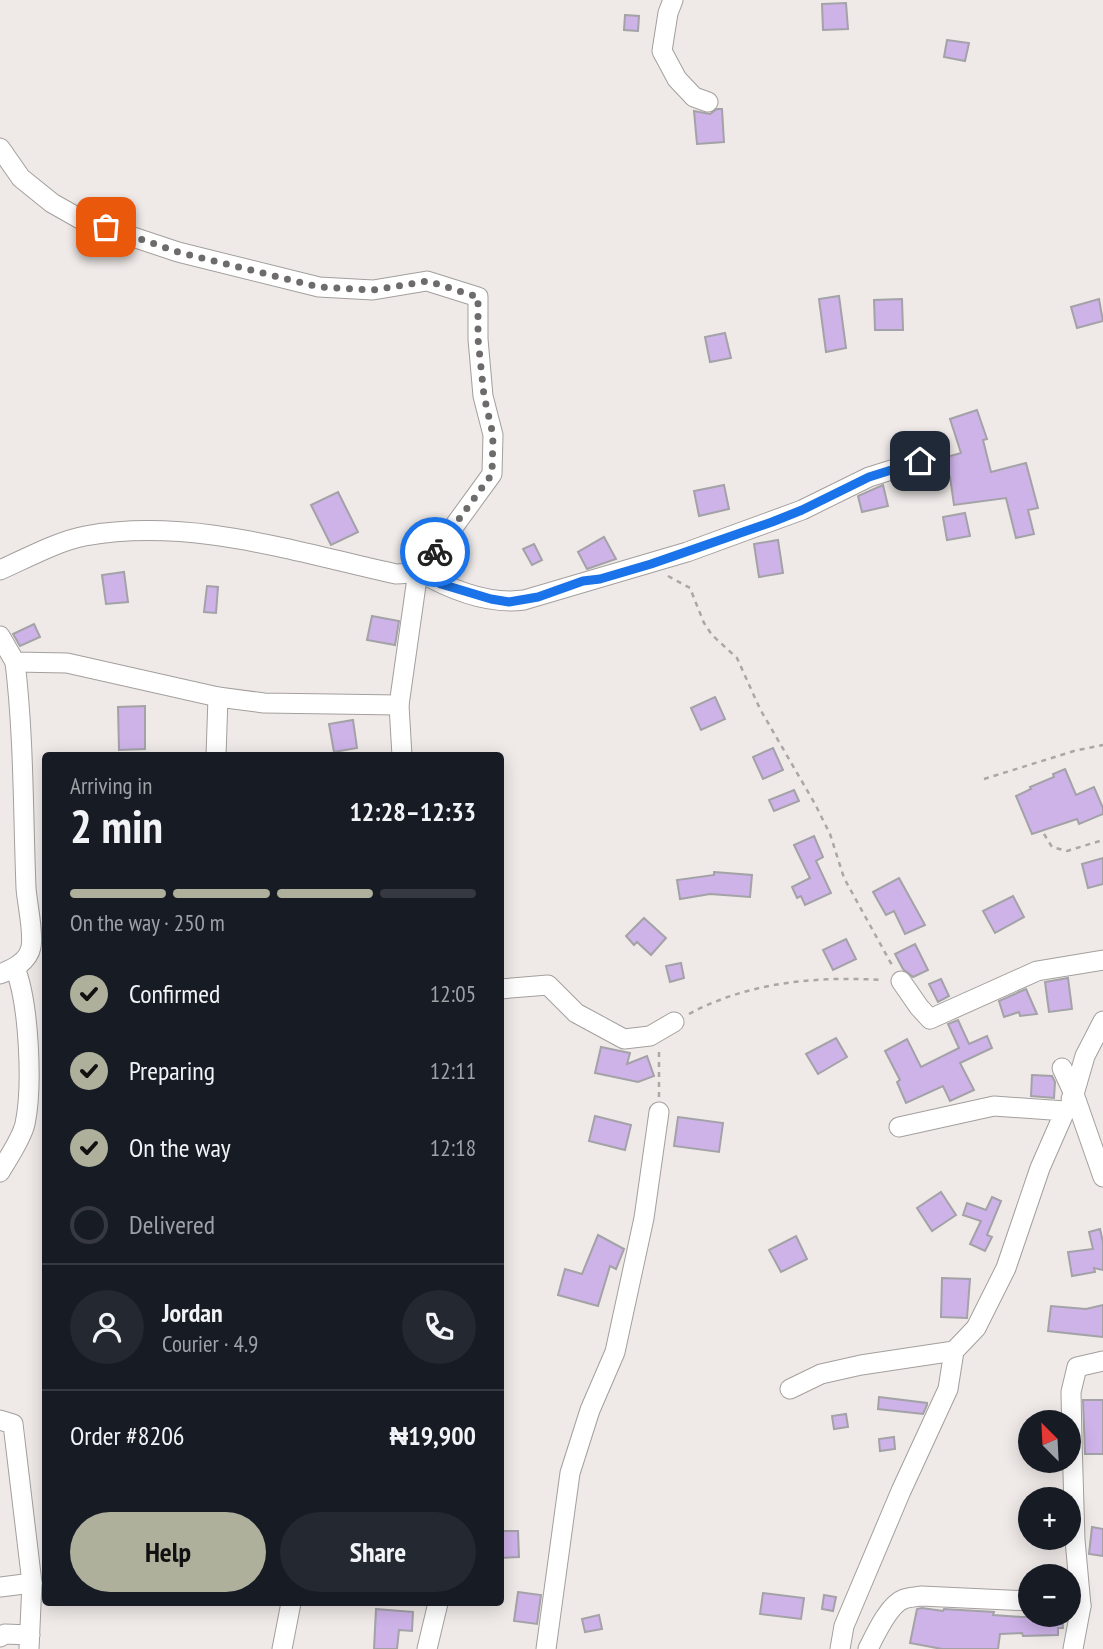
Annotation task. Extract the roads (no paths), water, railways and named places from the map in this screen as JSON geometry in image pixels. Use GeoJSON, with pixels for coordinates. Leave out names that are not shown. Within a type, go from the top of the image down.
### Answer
{"type":"FeatureCollection","features":[{"type":"Feature","properties":{"kind":"street"},"geometry":{"type":"LineString","coordinates":[[673,0],[668,13],[662,51],[677,79],[694,97],[708,102]]}},
{"type":"Feature","properties":{"kind":"street"},"geometry":{"type":"LineString","coordinates":[[0,148],[21,178],[52,203],[82,220],[178,252],[319,287],[373,290],[428,281],[478,297],[478,339],[484,396],[493,435],[492,474],[428,562],[418,571],[396,574],[221,535],[135,531],[82,537],[0,570]]}},
{"type":"Feature","properties":{"kind":"street"},"geometry":{"type":"LineString","coordinates":[[418,571],[441,584],[464,592],[509,602],[549,594],[583,581],[600,579],[651,564],[772,522],[869,477],[920,461]]}},
{"type":"Feature","properties":{"kind":"street"},"geometry":{"type":"LineString","coordinates":[[402,752],[399,705],[418,571]]}},
{"type":"Feature","properties":{"kind":"street"},"geometry":{"type":"LineString","coordinates":[[0,636],[15,662],[22,720],[26,891],[31,947],[25,959],[8,971],[22,985],[29,1064],[24,1126],[0,1172]]}},
{"type":"Feature","properties":{"kind":"street"},"geometry":{"type":"LineString","coordinates":[[15,662],[66,663],[218,697],[264,703],[399,705]]}},
{"type":"Feature","properties":{"kind":"street"},"geometry":{"type":"LineString","coordinates":[[216,752],[218,697]]}},
{"type":"Feature","properties":{"kind":"street"},"geometry":{"type":"LineString","coordinates":[[901,981],[930,1019],[1037,971],[1103,960]]}},
{"type":"Feature","properties":{"kind":"street"},"geometry":{"type":"LineString","coordinates":[[504,989],[548,985],[576,1013],[624,1039],[650,1036],[674,1022]]}},
{"type":"Feature","properties":{"kind":"street"},"geometry":{"type":"LineString","coordinates":[[840,1649],[849,1614],[948,1389],[954,1351],[976,1328],[1006,1268],[1040,1168],[1069,1102],[1085,1056],[1103,1021]]}},
{"type":"Feature","properties":{"kind":"street"},"geometry":{"type":"LineString","coordinates":[[1062,1068],[1069,1102],[1103,1177]]}},
{"type":"Feature","properties":{"kind":"street"},"geometry":{"type":"LineString","coordinates":[[899,1127],[994,1106],[1069,1102]]}},
{"type":"Feature","properties":{"kind":"street"},"geometry":{"type":"LineString","coordinates":[[546,1649],[570,1473],[590,1410],[615,1352],[644,1217],[659,1112]]}},
{"type":"Feature","properties":{"kind":"street"},"geometry":{"type":"LineString","coordinates":[[790,1389],[821,1374],[954,1351]]}},
{"type":"Feature","properties":{"kind":"street"},"geometry":{"type":"LineString","coordinates":[[1075,1564],[1071,1392],[1077,1367],[1103,1361]]}},
{"type":"Feature","properties":{"kind":"street"},"geometry":{"type":"LineString","coordinates":[[0,1420],[13,1424],[32,1583],[30,1642],[5,1634],[0,1637]]}},
{"type":"Feature","properties":{"kind":"street"},"geometry":{"type":"LineString","coordinates":[[0,1587],[32,1583]]}},
{"type":"Feature","properties":{"kind":"street"},"geometry":{"type":"LineString","coordinates":[[868,1649],[896,1603],[904,1599],[921,1596],[1018,1600]]}},
{"type":"Feature","properties":{"kind":"street"},"geometry":{"type":"LineString","coordinates":[[282,1649],[289,1606]]}},
{"type":"Feature","properties":{"kind":"street"},"geometry":{"type":"LineString","coordinates":[[427,1649],[437,1606]]}},
{"type":"Feature","properties":{"kind":"street"},"geometry":{"type":"LineString","coordinates":[[1073,1649],[1074,1627]]}}]}
